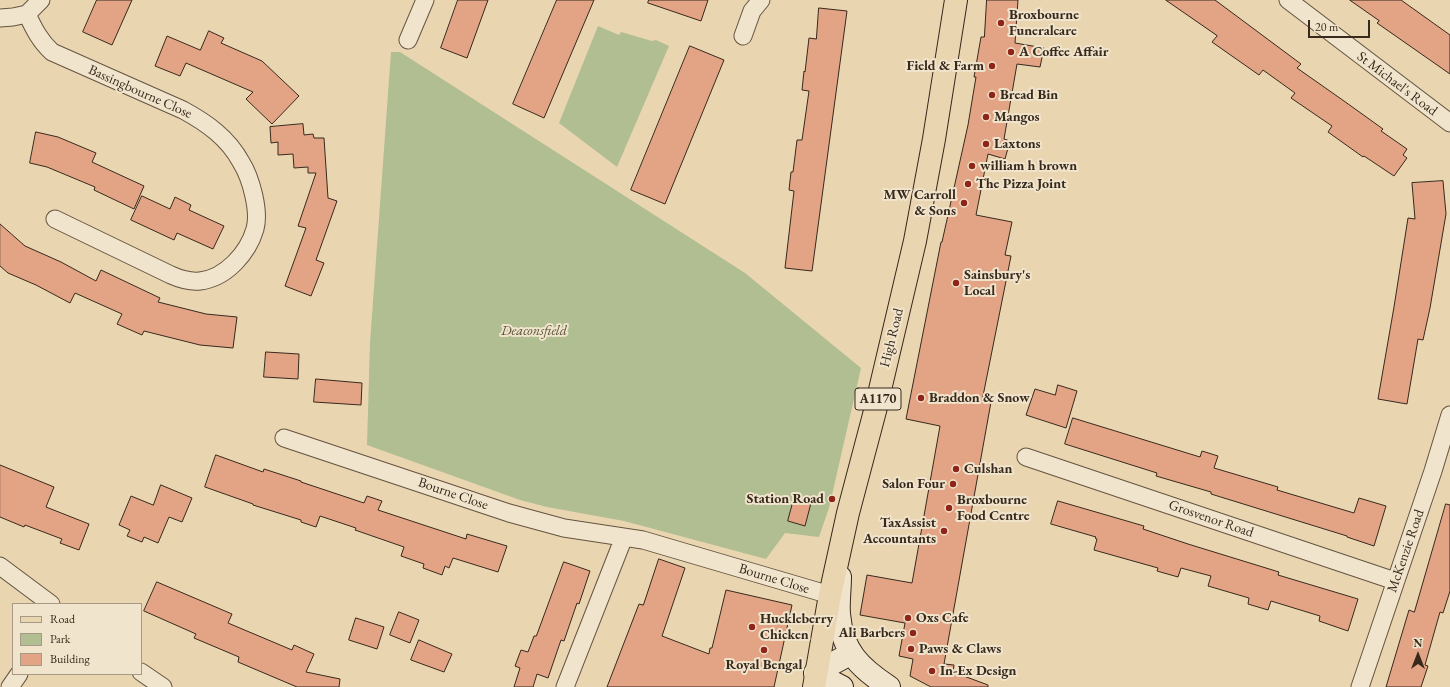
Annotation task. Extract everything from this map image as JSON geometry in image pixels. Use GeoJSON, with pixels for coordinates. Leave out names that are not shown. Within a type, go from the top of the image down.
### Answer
{"type":"FeatureCollection","features":[{"type":"Feature","properties":{"kind":"main road","name":"High Road"},"geometry":{"type":"LineString","coordinates":[[814,680],[830,595],[848,513],[875,411],[915,241],[934,140],[956,0]]}},
{"type":"Feature","properties":{"kind":"main road"},"geometry":{"type":"LineString","coordinates":[[839,556],[839,613],[841,628],[850,654],[864,670],[889,687]]}},
{"type":"Feature","properties":{"kind":"main road"},"geometry":{"type":"LineString","coordinates":[[814,680],[850,654]]}},
{"type":"Feature","properties":{"kind":"main road"},"geometry":{"type":"LineString","coordinates":[[814,680],[842,687]]}},
{"type":"Feature","properties":{"kind":"street"},"geometry":{"type":"LineString","coordinates":[[0,18],[27,14],[41,0]]}},
{"type":"Feature","properties":{"kind":"street"},"geometry":{"type":"LineString","coordinates":[[408,40],[425,0]]}},
{"type":"Feature","properties":{"kind":"street"},"geometry":{"type":"LineString","coordinates":[[743,36],[752,12],[761,0]]}},
{"type":"Feature","properties":{"kind":"street","name":"St Michael's Road"},"geometry":{"type":"LineString","coordinates":[[1288,0],[1450,124]]}},
{"type":"Feature","properties":{"kind":"street","name":"Bassingbourne Close"},"geometry":{"type":"LineString","coordinates":[[27,14],[44,46],[52,52],[183,110],[214,129],[235,152],[245,169],[251,185],[256,214],[255,228],[246,249],[240,257],[221,274],[201,281],[181,279],[171,275],[54,219]]}},
{"type":"Feature","properties":{"kind":"street","name":"McKenzie Road"},"geometry":{"type":"LineString","coordinates":[[1360,687],[1433,471],[1450,415]]}},
{"type":"Feature","properties":{"kind":"street","name":"Bourne Close"},"geometry":{"type":"LineString","coordinates":[[284,438],[509,513],[564,528],[643,540],[830,595]]}},
{"type":"Feature","properties":{"kind":"street","name":"Grosvenor Road"},"geometry":{"type":"LineString","coordinates":[[1026,456],[1395,581]]}},
{"type":"Feature","properties":{"kind":"street"},"geometry":{"type":"LineString","coordinates":[[565,687],[624,537]]}},
{"type":"Feature","properties":{"kind":"street"},"geometry":{"type":"LineString","coordinates":[[0,566],[50,603]]}},
{"type":"Feature","properties":{"kind":"street"},"geometry":{"type":"LineString","coordinates":[[142,673],[163,687]]}},
{"type":"Feature","properties":{"kind":"street"},"geometry":{"type":"LineString","coordinates":[[10,687],[18,675]]}},
{"type":"Feature","properties":{"kind":"green space"},"geometry":{"type":"Polygon","coordinates":[[[598,26],[619,35],[621,32],[652,41],[656,40],[669,46],[617,167],[559,123],[598,26]]]}},
{"type":"Feature","properties":{"kind":"green space","name":"Deaconsfield"},"geometry":{"type":"Polygon","coordinates":[[[391,52],[400,52],[745,273],[861,368],[829,508],[819,537],[785,533],[766,559],[624,521],[547,507],[520,500],[367,445],[370,343],[391,52]]]}},
{"type":"Feature","properties":{"kind":"building"},"geometry":{"type":"Polygon","coordinates":[[[97,0],[132,0],[112,45],[83,32],[97,0]]]}},
{"type":"Feature","properties":{"kind":"building"},"geometry":{"type":"Polygon","coordinates":[[[458,0],[488,0],[467,58],[441,48],[458,0]]]}},
{"type":"Feature","properties":{"kind":"building"},"geometry":{"type":"Polygon","coordinates":[[[557,0],[594,0],[544,118],[513,104],[557,0]]]}},
{"type":"Feature","properties":{"kind":"building"},"geometry":{"type":"Polygon","coordinates":[[[649,0],[708,0],[701,21],[648,3],[649,0]]]}},
{"type":"Feature","properties":{"kind":"building"},"geometry":{"type":"Polygon","coordinates":[[[987,0],[1018,0],[1015,43],[1044,48],[1040,67],[1017,64],[1004,139],[1010,141],[1005,159],[988,154],[976,215],[1012,222],[1005,255],[1011,256],[982,401],[991,402],[944,664],[954,665],[953,672],[988,685],[988,687],[931,687],[910,676],[913,659],[899,656],[905,623],[860,615],[867,575],[912,583],[940,426],[906,419],[941,242],[968,125],[981,37],[984,37],[987,0]]]}},
{"type":"Feature","properties":{"kind":"building"},"geometry":{"type":"Polygon","coordinates":[[[1166,0],[1215,0],[1301,64],[1297,68],[1383,129],[1381,131],[1407,149],[1403,155],[1407,158],[1394,176],[1364,156],[1363,157],[1328,132],[1332,126],[1291,98],[1295,93],[1263,70],[1259,75],[1212,42],[1217,36],[1166,0]]]}},
{"type":"Feature","properties":{"kind":"building"},"geometry":{"type":"Polygon","coordinates":[[[1350,0],[1401,0],[1450,35],[1450,74],[1377,23],[1379,21],[1350,0]]]}},
{"type":"Feature","properties":{"kind":"building"},"geometry":{"type":"Polygon","coordinates":[[[819,8],[847,11],[812,271],[785,268],[794,191],[789,190],[791,172],[793,172],[797,140],[802,140],[809,91],[802,90],[804,71],[805,72],[809,38],[816,39],[819,8]]]}},
{"type":"Feature","properties":{"kind":"building"},"geometry":{"type":"Polygon","coordinates":[[[209,31],[224,38],[221,43],[262,61],[299,96],[272,124],[246,99],[253,92],[186,63],[180,76],[155,66],[167,36],[200,50],[209,31]]]}},
{"type":"Feature","properties":{"kind":"building"},"geometry":{"type":"Polygon","coordinates":[[[690,46],[724,60],[665,204],[631,190],[690,46]]]}},
{"type":"Feature","properties":{"kind":"building"},"geometry":{"type":"Polygon","coordinates":[[[303,124],[304,135],[313,134],[314,138],[324,138],[328,198],[337,201],[316,260],[324,263],[311,296],[285,286],[306,228],[298,226],[316,173],[308,173],[308,167],[294,168],[293,154],[278,155],[278,142],[271,143],[270,127],[303,124]]]}},
{"type":"Feature","properties":{"kind":"building"},"geometry":{"type":"Polygon","coordinates":[[[36,132],[58,137],[96,153],[92,162],[144,186],[134,209],[94,190],[95,187],[47,167],[30,163],[36,132]]]}},
{"type":"Feature","properties":{"kind":"building"},"geometry":{"type":"Polygon","coordinates":[[[1443,181],[1446,214],[1430,308],[1423,340],[1418,339],[1407,404],[1378,399],[1408,218],[1415,219],[1412,183],[1443,181]]]}},
{"type":"Feature","properties":{"kind":"building"},"geometry":{"type":"Polygon","coordinates":[[[142,196],[170,209],[175,197],[191,205],[189,210],[224,226],[213,249],[177,233],[174,240],[131,220],[142,196]]]}},
{"type":"Feature","properties":{"kind":"building"},"geometry":{"type":"Polygon","coordinates":[[[0,224],[25,246],[61,262],[96,281],[101,270],[160,298],[158,302],[206,314],[237,317],[233,348],[200,345],[144,331],[142,335],[117,324],[122,314],[75,293],[70,303],[36,285],[8,273],[0,266],[0,224]]]}},
{"type":"Feature","properties":{"kind":"building"},"geometry":{"type":"Polygon","coordinates":[[[266,352],[299,354],[298,379],[264,377],[266,352]]]}},
{"type":"Feature","properties":{"kind":"building"},"geometry":{"type":"Polygon","coordinates":[[[316,379],[362,383],[361,405],[314,402],[316,379]]]}},
{"type":"Feature","properties":{"kind":"building"},"geometry":{"type":"Polygon","coordinates":[[[1058,385],[1077,391],[1066,428],[1026,415],[1035,389],[1055,395],[1058,385]]]}},
{"type":"Feature","properties":{"kind":"building"},"geometry":{"type":"Polygon","coordinates":[[[1073,418],[1200,457],[1202,451],[1218,456],[1214,468],[1278,487],[1277,490],[1354,513],[1359,498],[1386,506],[1374,546],[1347,536],[1211,494],[1211,492],[1156,476],[1157,473],[1065,444],[1073,418]]]}},
{"type":"Feature","properties":{"kind":"building"},"geometry":{"type":"Polygon","coordinates":[[[216,455],[263,472],[264,469],[364,503],[367,496],[382,501],[378,510],[466,539],[467,534],[507,546],[498,572],[453,558],[449,568],[445,566],[442,575],[423,568],[424,564],[401,556],[404,547],[355,530],[356,528],[320,516],[316,527],[301,522],[301,520],[253,505],[205,487],[216,455]]]}},
{"type":"Feature","properties":{"kind":"building"},"geometry":{"type":"Polygon","coordinates":[[[0,465],[54,487],[46,507],[89,524],[79,550],[60,543],[62,539],[25,525],[24,527],[0,517],[0,465]]]}},
{"type":"Feature","properties":{"kind":"building"},"geometry":{"type":"Polygon","coordinates":[[[161,485],[192,498],[182,522],[169,517],[158,543],[144,537],[142,542],[127,536],[130,530],[119,525],[131,496],[153,505],[161,485]]]}},
{"type":"Feature","properties":{"kind":"building"},"geometry":{"type":"Polygon","coordinates":[[[794,499],[811,503],[805,526],[788,521],[794,499]]]}},
{"type":"Feature","properties":{"kind":"building"},"geometry":{"type":"Polygon","coordinates":[[[1058,501],[1144,526],[1143,529],[1279,572],[1278,575],[1358,599],[1348,631],[1319,621],[1320,616],[1271,601],[1268,610],[1248,604],[1249,598],[1208,586],[1211,576],[1181,568],[1178,577],[1157,571],[1158,568],[1094,550],[1097,539],[1095,538],[1096,537],[1051,524],[1058,501]]]}},
{"type":"Feature","properties":{"kind":"building"},"geometry":{"type":"Polygon","coordinates":[[[1446,504],[1450,505],[1450,591],[1443,613],[1440,612],[1425,665],[1428,666],[1421,687],[1386,687],[1409,610],[1414,612],[1446,504]]]}},
{"type":"Feature","properties":{"kind":"building"},"geometry":{"type":"Polygon","coordinates":[[[659,559],[685,568],[662,636],[709,654],[710,648],[712,648],[726,590],[792,605],[774,687],[607,687],[639,604],[643,605],[659,559]]]}},
{"type":"Feature","properties":{"kind":"building"},"geometry":{"type":"Polygon","coordinates":[[[564,562],[590,571],[579,604],[577,603],[564,641],[561,640],[548,678],[537,674],[533,687],[514,687],[520,668],[515,666],[521,650],[528,652],[534,636],[536,636],[564,562]]]}},
{"type":"Feature","properties":{"kind":"building"},"geometry":{"type":"Polygon","coordinates":[[[157,582],[232,614],[228,623],[292,650],[294,645],[314,654],[306,672],[340,679],[339,687],[297,687],[238,662],[239,657],[194,638],[196,634],[144,611],[157,582]]]}},
{"type":"Feature","properties":{"kind":"building"},"geometry":{"type":"Polygon","coordinates":[[[399,612],[419,620],[410,643],[390,635],[399,612]]]}},
{"type":"Feature","properties":{"kind":"building"},"geometry":{"type":"Polygon","coordinates":[[[356,618],[384,627],[377,649],[349,640],[356,618]]]}},
{"type":"Feature","properties":{"kind":"building"},"geometry":{"type":"Polygon","coordinates":[[[419,640],[452,654],[444,672],[411,660],[419,640]]]}},
{"type":"Feature","properties":{"kind":"place","name":"Broxbourne Funeralcare"},"geometry":{"type":"Point","coordinates":[1001,23]}},
{"type":"Feature","properties":{"kind":"place","name":"A Coffee Affair"},"geometry":{"type":"Point","coordinates":[1011,52]}},
{"type":"Feature","properties":{"kind":"place","name":"Field & Farm"},"geometry":{"type":"Point","coordinates":[992,66]}},
{"type":"Feature","properties":{"kind":"place","name":"Bread Bin"},"geometry":{"type":"Point","coordinates":[992,95]}},
{"type":"Feature","properties":{"kind":"place","name":"Mangos"},"geometry":{"type":"Point","coordinates":[986,117]}},
{"type":"Feature","properties":{"kind":"place","name":"Laxtons"},"geometry":{"type":"Point","coordinates":[986,144]}},
{"type":"Feature","properties":{"kind":"place","name":"william h brown"},"geometry":{"type":"Point","coordinates":[972,166]}},
{"type":"Feature","properties":{"kind":"place","name":"The Pizza Joint"},"geometry":{"type":"Point","coordinates":[968,184]}},
{"type":"Feature","properties":{"kind":"place","name":"MW Carroll & Sons"},"geometry":{"type":"Point","coordinates":[964,203]}},
{"type":"Feature","properties":{"kind":"place","name":"Sainsbury's Local"},"geometry":{"type":"Point","coordinates":[956,283]}},
{"type":"Feature","properties":{"kind":"place","name":"Braddon & Snow"},"geometry":{"type":"Point","coordinates":[921,398]}},
{"type":"Feature","properties":{"kind":"place","name":"Culshan"},"geometry":{"type":"Point","coordinates":[956,469]}},
{"type":"Feature","properties":{"kind":"place","name":"Salon Four"},"geometry":{"type":"Point","coordinates":[953,484]}},
{"type":"Feature","properties":{"kind":"place","name":"Station Road"},"geometry":{"type":"Point","coordinates":[832,499]}},
{"type":"Feature","properties":{"kind":"place","name":"Broxbourne Food Centre"},"geometry":{"type":"Point","coordinates":[949,508]}},
{"type":"Feature","properties":{"kind":"place","name":"TaxAssist Accountants"},"geometry":{"type":"Point","coordinates":[944,531]}},
{"type":"Feature","properties":{"kind":"place","name":"Oxs Cafe"},"geometry":{"type":"Point","coordinates":[908,618]}},
{"type":"Feature","properties":{"kind":"place","name":"Huckleberry Chicken"},"geometry":{"type":"Point","coordinates":[752,627]}},
{"type":"Feature","properties":{"kind":"place","name":"Ali Barbers"},"geometry":{"type":"Point","coordinates":[913,633]}},
{"type":"Feature","properties":{"kind":"place","name":"Paws & Claws"},"geometry":{"type":"Point","coordinates":[911,649]}},
{"type":"Feature","properties":{"kind":"place","name":"Royal Bengal"},"geometry":{"type":"Point","coordinates":[764,650]}},
{"type":"Feature","properties":{"kind":"place","name":"In-Ex Design"},"geometry":{"type":"Point","coordinates":[932,671]}}]}
